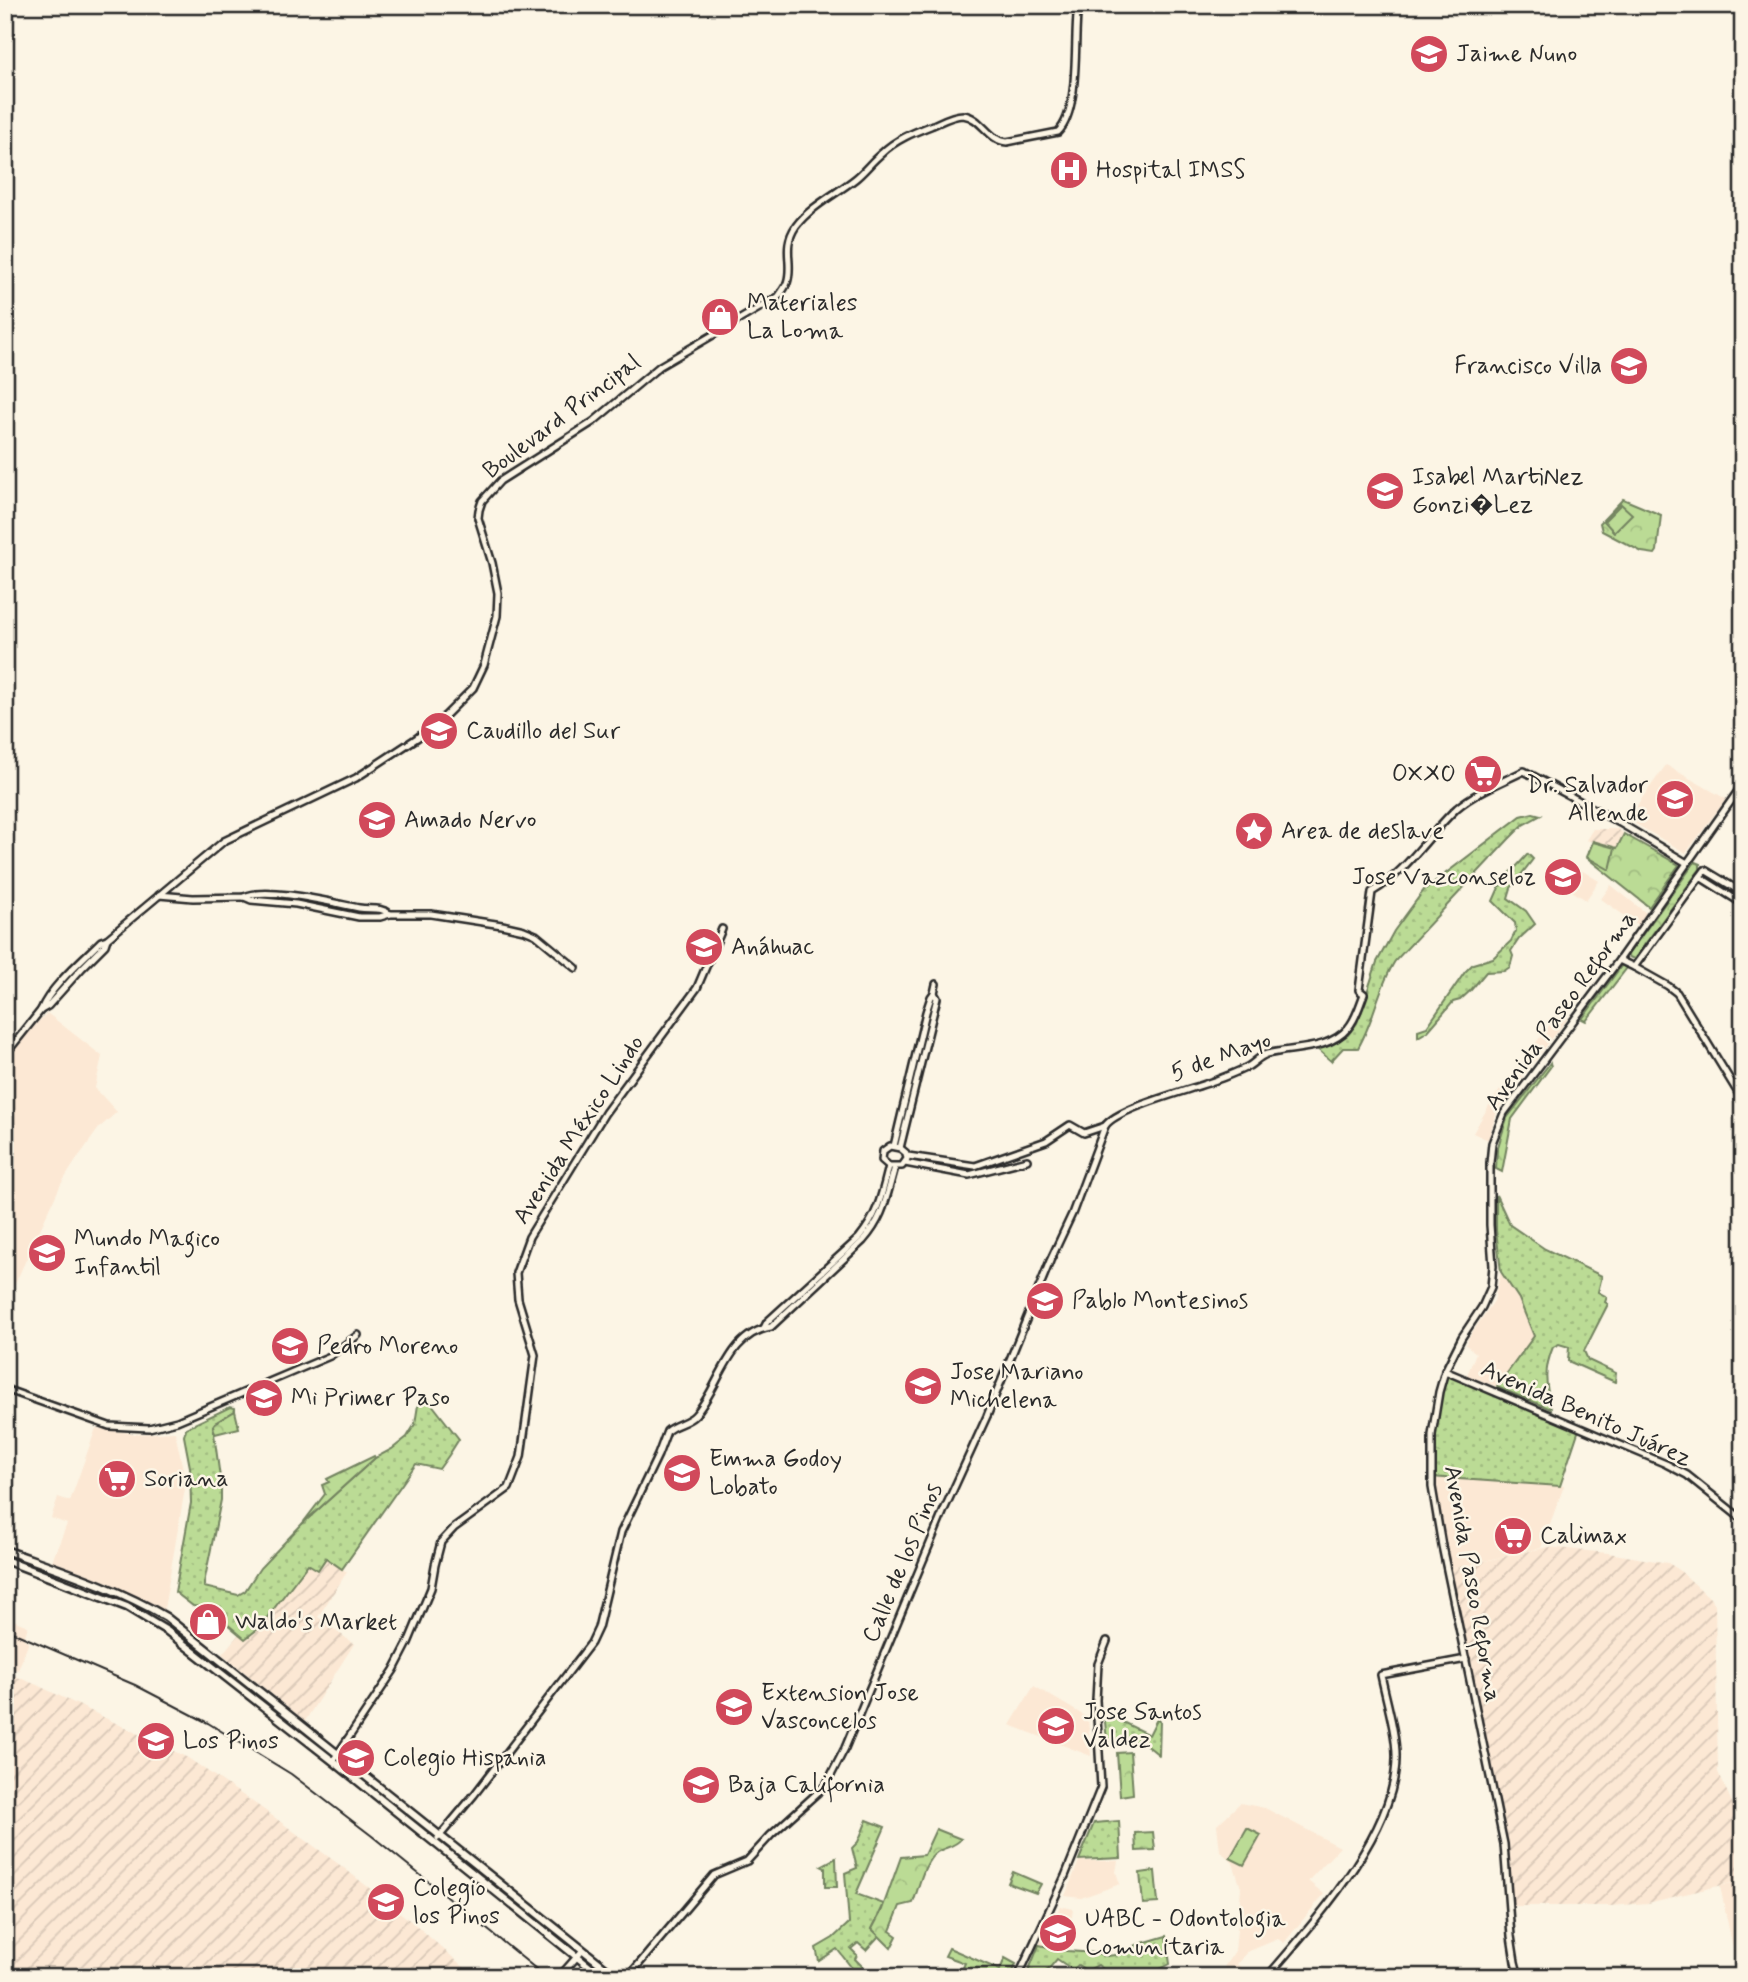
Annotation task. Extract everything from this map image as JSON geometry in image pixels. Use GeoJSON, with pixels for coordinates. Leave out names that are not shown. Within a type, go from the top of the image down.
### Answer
{"type":"FeatureCollection","features":[{"type":"Feature","properties":{"kind":"main road"},"geometry":{"type":"LineString","coordinates":[[5,1550],[120,1593],[166,1617],[617,1977]]}},
{"type":"Feature","properties":{"kind":"main road"},"geometry":{"type":"LineString","coordinates":[[5,1560],[160,1623],[166,1617]]}},
{"type":"Feature","properties":{"kind":"main road"},"geometry":{"type":"LineString","coordinates":[[134,1611],[184,1644],[602,1977]]}},
{"type":"Feature","properties":{"kind":"street","name":"Boulevard Principal"},"geometry":{"type":"LineString","coordinates":[[5,1055],[41,1010],[48,1006],[105,945],[107,939],[224,841],[356,778],[417,738],[445,716],[473,688],[484,665],[497,616],[498,593],[478,519],[478,510],[482,501],[500,481],[593,422],[660,366],[778,297],[787,284],[787,251],[796,227],[807,214],[857,177],[883,151],[902,138],[951,117],[965,115],[978,122],[999,142],[1058,132],[1070,109],[1074,85],[1077,5]]}},
{"type":"Feature","properties":{"kind":"street","name":"5 de Mayo"},"geometry":{"type":"LineString","coordinates":[[1107,1123],[1119,1115],[1168,1095],[1218,1080],[1265,1055],[1307,1048],[1335,1038],[1349,1027],[1362,992],[1372,892],[1400,870],[1463,804],[1524,771],[1687,863]]}},
{"type":"Feature","properties":{"kind":"street","name":"Avenida Paseo Reforma"},"geometry":{"type":"LineString","coordinates":[[1519,1977],[1511,1936],[1504,1844],[1435,1509],[1431,1474],[1432,1434],[1439,1392],[1445,1371],[1462,1337],[1492,1287],[1490,1163],[1492,1143],[1504,1113],[1619,960],[1743,784]]}},
{"type":"Feature","properties":{"kind":"street","name":"Avenida Paseo Reforma"},"geometry":{"type":"LineString","coordinates":[[1634,967],[1705,870],[1743,893]]}},
{"type":"Feature","properties":{"kind":"street"},"geometry":{"type":"LineString","coordinates":[[1700,877],[1743,904]]}},
{"type":"Feature","properties":{"kind":"street"},"geometry":{"type":"LineString","coordinates":[[159,895],[193,898],[244,897],[251,894],[298,896],[362,909],[384,909],[390,914],[431,914],[502,925],[536,935],[576,968]]}},
{"type":"Feature","properties":{"kind":"street","name":"Avenida México Lindo"},"geometry":{"type":"LineString","coordinates":[[333,1761],[394,1670],[408,1643],[431,1588],[441,1542],[448,1533],[509,1488],[521,1457],[535,1355],[518,1298],[516,1273],[529,1237],[605,1113],[697,988],[722,929]]}},
{"type":"Feature","properties":{"kind":"street"},"geometry":{"type":"LineString","coordinates":[[1619,960],[1677,993],[1743,1101]]}},
{"type":"Feature","properties":{"kind":"street"},"geometry":{"type":"LineString","coordinates":[[897,1147],[926,1012],[936,984]]}},
{"type":"Feature","properties":{"kind":"street"},"geometry":{"type":"LineString","coordinates":[[1027,1160],[975,1174],[905,1164],[891,1167],[882,1160],[882,1154],[886,1148],[897,1147],[904,1150],[908,1156],[975,1166],[1046,1141],[1070,1125],[1084,1133],[1107,1123]]}},
{"type":"Feature","properties":{"kind":"street","name":"Calle de los Pinos"},"geometry":{"type":"LineString","coordinates":[[628,1977],[714,1875],[747,1861],[826,1785],[845,1748],[944,1510],[987,1416],[1049,1261],[1072,1214],[1107,1123]]}},
{"type":"Feature","properties":{"kind":"street"},"geometry":{"type":"LineString","coordinates":[[905,1164],[908,1156]]}},
{"type":"Feature","properties":{"kind":"street"},"geometry":{"type":"LineString","coordinates":[[434,1843],[591,1643],[598,1628],[621,1532],[659,1455],[667,1431],[695,1415],[736,1346],[764,1328],[767,1322],[876,1226],[891,1167]]}},
{"type":"Feature","properties":{"kind":"street"},"geometry":{"type":"LineString","coordinates":[[5,1389],[110,1426],[149,1428],[177,1421],[330,1356],[358,1335]]}},
{"type":"Feature","properties":{"kind":"street","name":"Avenida Benito Juárez"},"geometry":{"type":"LineString","coordinates":[[1445,1371],[1665,1464],[1687,1475],[1743,1520]]}},
{"type":"Feature","properties":{"kind":"street"},"geometry":{"type":"LineString","coordinates":[[1018,1977],[1065,1876],[1101,1787],[1096,1700],[1098,1664],[1107,1641]]}},
{"type":"Feature","properties":{"kind":"street"},"geometry":{"type":"LineString","coordinates":[[1267,1977],[1362,1857],[1382,1819],[1391,1793],[1396,1758],[1381,1675],[1466,1659]]}},
{"type":"Feature","properties":{"kind":"street"},"geometry":{"type":"LineString","coordinates":[[559,1977],[583,1950]]}},
{"type":"Feature","properties":{"kind":"shaded area"},"geometry":{"type":"Polygon","coordinates":[[[1666,765],[1726,799],[1686,853],[1627,819],[1666,765]]]}},
{"type":"Feature","properties":{"kind":"shaded area"},"geometry":{"type":"Polygon","coordinates":[[[1593,829],[1618,829],[1624,834],[1618,848],[1586,840],[1593,829]]]}},
{"type":"Feature","properties":{"kind":"shaded area"},"geometry":{"type":"Polygon","coordinates":[[[1581,870],[1599,881],[1586,900],[1564,886],[1573,871],[1577,874],[1581,870]]]}},
{"type":"Feature","properties":{"kind":"shaded area"},"geometry":{"type":"Polygon","coordinates":[[[1611,885],[1651,917],[1642,928],[1601,899],[1611,885]]]}},
{"type":"Feature","properties":{"kind":"shaded area"},"geometry":{"type":"Polygon","coordinates":[[[1560,1011],[1568,1018],[1498,1108],[1488,1140],[1473,1133],[1491,1102],[1560,1011]]]}},
{"type":"Feature","properties":{"kind":"shaded area"},"geometry":{"type":"Polygon","coordinates":[[[47,1013],[102,1056],[95,1088],[117,1112],[99,1128],[77,1159],[61,1184],[14,1286],[5,1286],[5,1061],[47,1013]]]}},
{"type":"Feature","properties":{"kind":"shaded area"},"geometry":{"type":"Polygon","coordinates":[[[1501,1272],[1519,1299],[1534,1336],[1497,1387],[1467,1375],[1476,1353],[1466,1345],[1494,1301],[1501,1272]]]}},
{"type":"Feature","properties":{"kind":"shaded area"},"geometry":{"type":"Polygon","coordinates":[[[96,1428],[136,1434],[175,1432],[186,1483],[162,1611],[108,1582],[52,1561],[67,1524],[51,1518],[58,1497],[70,1501],[96,1428]]]}},
{"type":"Feature","properties":{"kind":"shaded area"},"geometry":{"type":"Polygon","coordinates":[[[1434,1478],[1564,1486],[1541,1548],[1449,1569],[1434,1478]]]}},
{"type":"Feature","properties":{"kind":"shaded area"},"geometry":{"type":"Polygon","coordinates":[[[1548,1547],[1668,1563],[1678,1569],[1715,1605],[1718,1772],[1743,1826],[1743,1880],[1648,1903],[1610,1906],[1511,1906],[1506,1846],[1449,1569],[1548,1547]]]}},
{"type":"Feature","properties":{"kind":"shaded area"},"geometry":{"type":"Polygon","coordinates":[[[326,1557],[347,1572],[318,1617],[354,1644],[305,1721],[222,1654],[239,1634],[245,1639],[259,1628],[308,1564],[326,1557]]]}},
{"type":"Feature","properties":{"kind":"shaded area"},"geometry":{"type":"Polygon","coordinates":[[[5,1617],[28,1626],[24,1639],[29,1642],[18,1670],[5,1666],[5,1617]]]}},
{"type":"Feature","properties":{"kind":"shaded area"},"geometry":{"type":"Polygon","coordinates":[[[5,1672],[188,1758],[344,1868],[417,1926],[475,1977],[5,1977],[5,1672]]]}},
{"type":"Feature","properties":{"kind":"shaded area"},"geometry":{"type":"Polygon","coordinates":[[[1034,1686],[1088,1718],[1091,1756],[1010,1725],[1034,1686]]]}},
{"type":"Feature","properties":{"kind":"shaded area"},"geometry":{"type":"Polygon","coordinates":[[[1240,1803],[1265,1808],[1340,1847],[1308,1881],[1324,1894],[1284,1943],[1278,1939],[1247,1952],[1237,1964],[1252,1977],[1235,1977],[1224,1967],[1235,1951],[1241,1888],[1233,1863],[1220,1851],[1217,1825],[1240,1803]]]}},
{"type":"Feature","properties":{"kind":"shaded area"},"geometry":{"type":"Polygon","coordinates":[[[1079,1861],[1118,1861],[1116,1872],[1120,1884],[1081,1898],[1065,1896],[1079,1861]]]}},
{"type":"Feature","properties":{"kind":"shaded area"},"geometry":{"type":"Polygon","coordinates":[[[1743,1880],[1743,1961],[1736,1963],[1720,1886],[1743,1880]]]}},
{"type":"Feature","properties":{"kind":"shaded area","name":"UABC - Odontologia Comunitaria"},"geometry":{"type":"Polygon","coordinates":[[[1060,1906],[1073,1909],[1067,1951],[1039,1945],[1060,1906]]]}},
{"type":"Feature","properties":{"kind":"green space"},"geometry":{"type":"Polygon","coordinates":[[[1623,499],[1661,515],[1655,554],[1642,552],[1602,531],[1600,523],[1623,499]]]}},
{"type":"Feature","properties":{"kind":"green space"},"geometry":{"type":"Polygon","coordinates":[[[1621,504],[1632,514],[1614,532],[1604,521],[1621,504]]]}},
{"type":"Feature","properties":{"kind":"green space"},"geometry":{"type":"Polygon","coordinates":[[[1533,813],[1541,815],[1523,825],[1509,839],[1395,961],[1358,1048],[1343,1048],[1331,1061],[1315,1047],[1336,1042],[1348,1035],[1357,1023],[1377,962],[1394,931],[1424,890],[1521,816],[1533,813]]]}},
{"type":"Feature","properties":{"kind":"green space"},"geometry":{"type":"Polygon","coordinates":[[[1624,834],[1679,865],[1649,907],[1586,857],[1593,841],[1617,848],[1624,834]]]}},
{"type":"Feature","properties":{"kind":"green space"},"geometry":{"type":"Polygon","coordinates":[[[1593,842],[1615,848],[1610,870],[1587,857],[1593,842]]]}},
{"type":"Feature","properties":{"kind":"green space"},"geometry":{"type":"Polygon","coordinates":[[[1528,854],[1533,859],[1511,888],[1508,898],[1526,911],[1535,924],[1511,951],[1513,956],[1510,967],[1504,971],[1486,972],[1471,990],[1460,1000],[1453,1002],[1428,1031],[1418,1037],[1418,1030],[1427,1027],[1465,972],[1473,964],[1493,958],[1511,941],[1516,931],[1515,923],[1493,901],[1501,883],[1528,854]]]}},
{"type":"Feature","properties":{"kind":"green space"},"geometry":{"type":"Polygon","coordinates":[[[1695,862],[1700,864],[1700,869],[1634,959],[1627,956],[1695,862]]]}},
{"type":"Feature","properties":{"kind":"green space"},"geometry":{"type":"Polygon","coordinates":[[[1622,965],[1626,969],[1586,1021],[1582,1019],[1622,965]]]}},
{"type":"Feature","properties":{"kind":"green space"},"geometry":{"type":"Polygon","coordinates":[[[1550,1063],[1551,1066],[1512,1119],[1502,1172],[1496,1169],[1497,1150],[1507,1118],[1550,1063]]]}},
{"type":"Feature","properties":{"kind":"green space"},"geometry":{"type":"Polygon","coordinates":[[[1496,1195],[1510,1225],[1545,1249],[1602,1276],[1598,1292],[1607,1297],[1605,1302],[1608,1304],[1584,1351],[1588,1360],[1616,1373],[1615,1382],[1568,1361],[1569,1347],[1559,1344],[1553,1347],[1547,1371],[1551,1409],[1497,1387],[1534,1336],[1519,1299],[1501,1272],[1496,1230],[1496,1195]]]}},
{"type":"Feature","properties":{"kind":"green space"},"geometry":{"type":"Polygon","coordinates":[[[1445,1371],[1580,1426],[1560,1486],[1431,1477],[1432,1435],[1445,1371]]]}},
{"type":"Feature","properties":{"kind":"green space"},"geometry":{"type":"Polygon","coordinates":[[[424,1394],[459,1439],[439,1469],[416,1464],[342,1569],[326,1558],[318,1570],[308,1564],[259,1628],[245,1639],[208,1608],[193,1606],[175,1592],[191,1503],[190,1467],[184,1436],[186,1428],[230,1407],[235,1408],[235,1411],[213,1426],[221,1500],[204,1587],[238,1595],[245,1591],[260,1568],[302,1524],[375,1458],[407,1437],[415,1424],[418,1405],[424,1394]]]}},
{"type":"Feature","properties":{"kind":"green space"},"geometry":{"type":"Polygon","coordinates":[[[235,1411],[239,1428],[215,1434],[215,1423],[235,1411]]]}},
{"type":"Feature","properties":{"kind":"green space"},"geometry":{"type":"Polygon","coordinates":[[[374,1456],[375,1458],[302,1524],[325,1494],[322,1485],[329,1482],[327,1479],[374,1456]]]}},
{"type":"Feature","properties":{"kind":"green space"},"geometry":{"type":"Polygon","coordinates":[[[1104,1713],[1149,1735],[1157,1719],[1160,1721],[1159,1755],[1144,1743],[1107,1740],[1104,1713]]]}},
{"type":"Feature","properties":{"kind":"green space"},"geometry":{"type":"Polygon","coordinates":[[[1130,1752],[1133,1794],[1120,1796],[1117,1753],[1130,1752]]]}},
{"type":"Feature","properties":{"kind":"green space"},"geometry":{"type":"Polygon","coordinates":[[[867,1820],[885,1827],[856,1894],[884,1904],[872,1929],[879,1936],[866,1950],[858,1943],[851,1949],[857,1955],[855,1959],[873,1977],[859,1977],[837,1949],[819,1961],[816,1948],[833,1938],[849,1923],[845,1873],[857,1868],[852,1848],[858,1842],[867,1820]]]}},
{"type":"Feature","properties":{"kind":"green space"},"geometry":{"type":"Polygon","coordinates":[[[1119,1821],[1121,1858],[1079,1860],[1094,1823],[1119,1821]]]}},
{"type":"Feature","properties":{"kind":"green space"},"geometry":{"type":"Polygon","coordinates":[[[1247,1828],[1261,1835],[1244,1865],[1230,1858],[1247,1828]]]}},
{"type":"Feature","properties":{"kind":"green space"},"geometry":{"type":"Polygon","coordinates":[[[936,1829],[961,1839],[937,1852],[928,1862],[913,1903],[900,1906],[890,1931],[897,1936],[891,1948],[872,1929],[901,1857],[924,1855],[936,1829]]]}},
{"type":"Feature","properties":{"kind":"green space"},"geometry":{"type":"Polygon","coordinates":[[[1153,1832],[1155,1850],[1136,1851],[1135,1833],[1153,1832]]]}},
{"type":"Feature","properties":{"kind":"green space"},"geometry":{"type":"Polygon","coordinates":[[[836,1858],[837,1887],[825,1887],[825,1868],[821,1866],[836,1858]]]}},
{"type":"Feature","properties":{"kind":"green space"},"geometry":{"type":"Polygon","coordinates":[[[1155,1871],[1158,1903],[1143,1904],[1140,1873],[1155,1871]]]}},
{"type":"Feature","properties":{"kind":"green space"},"geometry":{"type":"Polygon","coordinates":[[[1013,1872],[1041,1884],[1036,1893],[1008,1883],[1013,1872]]]}},
{"type":"Feature","properties":{"kind":"green space"},"geometry":{"type":"Polygon","coordinates":[[[1166,1936],[1170,1964],[1150,1973],[1113,1977],[1098,1965],[1087,1971],[1078,1965],[1073,1970],[1057,1959],[1042,1977],[1026,1977],[1039,1945],[1107,1956],[1166,1936]]]}},
{"type":"Feature","properties":{"kind":"green space"},"geometry":{"type":"Polygon","coordinates":[[[949,1948],[1000,1970],[1005,1958],[1016,1964],[1011,1977],[996,1974],[994,1977],[959,1977],[965,1963],[945,1956],[949,1948]]]}},
{"type":"Feature","properties":{"kind":"railway"},"geometry":{"type":"LineString","coordinates":[[5,1629],[135,1685],[208,1723],[291,1774],[546,1977]]}},
{"type":"Feature","properties":{"kind":"place","name":"Jaime Nuno"},"geometry":{"type":"Point","coordinates":[1429,54]}},
{"type":"Feature","properties":{"kind":"place","name":"Hospital IMSS"},"geometry":{"type":"Point","coordinates":[1069,170]}},
{"type":"Feature","properties":{"kind":"place","name":"Materiales La Loma"},"geometry":{"type":"Point","coordinates":[720,317]}},
{"type":"Feature","properties":{"kind":"place","name":"Francisco Villa"},"geometry":{"type":"Point","coordinates":[1629,366]}},
{"type":"Feature","properties":{"kind":"place","name":"Isabel MartiNez Gonzi�Lez"},"geometry":{"type":"Point","coordinates":[1385,491]}},
{"type":"Feature","properties":{"kind":"place","name":"Caudillo del Sur"},"geometry":{"type":"Point","coordinates":[439,731]}},
{"type":"Feature","properties":{"kind":"place","name":"OXXO"},"geometry":{"type":"Point","coordinates":[1483,774]}},
{"type":"Feature","properties":{"kind":"place","name":"Dr. Salvador Allende"},"geometry":{"type":"Point","coordinates":[1675,799]}},
{"type":"Feature","properties":{"kind":"place","name":"Amado Nervo"},"geometry":{"type":"Point","coordinates":[377,820]}},
{"type":"Feature","properties":{"kind":"place","name":"Area de deslave"},"geometry":{"type":"Point","coordinates":[1254,831]}},
{"type":"Feature","properties":{"kind":"place","name":"Jose Vazconseloz"},"geometry":{"type":"Point","coordinates":[1563,877]}},
{"type":"Feature","properties":{"kind":"place","name":"Anáhuac"},"geometry":{"type":"Point","coordinates":[704,947]}},
{"type":"Feature","properties":{"kind":"place","name":"Mundo Magico Infantil"},"geometry":{"type":"Point","coordinates":[47,1253]}},
{"type":"Feature","properties":{"kind":"place","name":"Pablo Montesinos"},"geometry":{"type":"Point","coordinates":[1045,1301]}},
{"type":"Feature","properties":{"kind":"place","name":"Pedro Moreno"},"geometry":{"type":"Point","coordinates":[290,1346]}},
{"type":"Feature","properties":{"kind":"place","name":"Jose Mariano Michelena"},"geometry":{"type":"Point","coordinates":[923,1386]}},
{"type":"Feature","properties":{"kind":"place","name":"Mi Primer Paso"},"geometry":{"type":"Point","coordinates":[264,1398]}},
{"type":"Feature","properties":{"kind":"place","name":"Emma Godoy Lobato"},"geometry":{"type":"Point","coordinates":[682,1473]}},
{"type":"Feature","properties":{"kind":"place","name":"Soriana"},"geometry":{"type":"Point","coordinates":[117,1479]}},
{"type":"Feature","properties":{"kind":"place","name":"Calimax"},"geometry":{"type":"Point","coordinates":[1513,1536]}},
{"type":"Feature","properties":{"kind":"place","name":"Waldo's Market"},"geometry":{"type":"Point","coordinates":[208,1622]}},
{"type":"Feature","properties":{"kind":"place","name":"Extension Jose Vasconcelos"},"geometry":{"type":"Point","coordinates":[734,1707]}},
{"type":"Feature","properties":{"kind":"place","name":"Jose Santos Valdez"},"geometry":{"type":"Point","coordinates":[1056,1726]}},
{"type":"Feature","properties":{"kind":"place","name":"Los Pinos"},"geometry":{"type":"Point","coordinates":[156,1741]}},
{"type":"Feature","properties":{"kind":"place","name":"Colegio Hispania"},"geometry":{"type":"Point","coordinates":[356,1758]}},
{"type":"Feature","properties":{"kind":"place","name":"Baja California"},"geometry":{"type":"Point","coordinates":[701,1785]}},
{"type":"Feature","properties":{"kind":"place","name":"Colegio los Pinos"},"geometry":{"type":"Point","coordinates":[386,1902]}},
{"type":"Feature","properties":{"kind":"place","name":"UABC - Odontologia Comunitaria"},"geometry":{"type":"Point","coordinates":[1058,1933]}}]}
